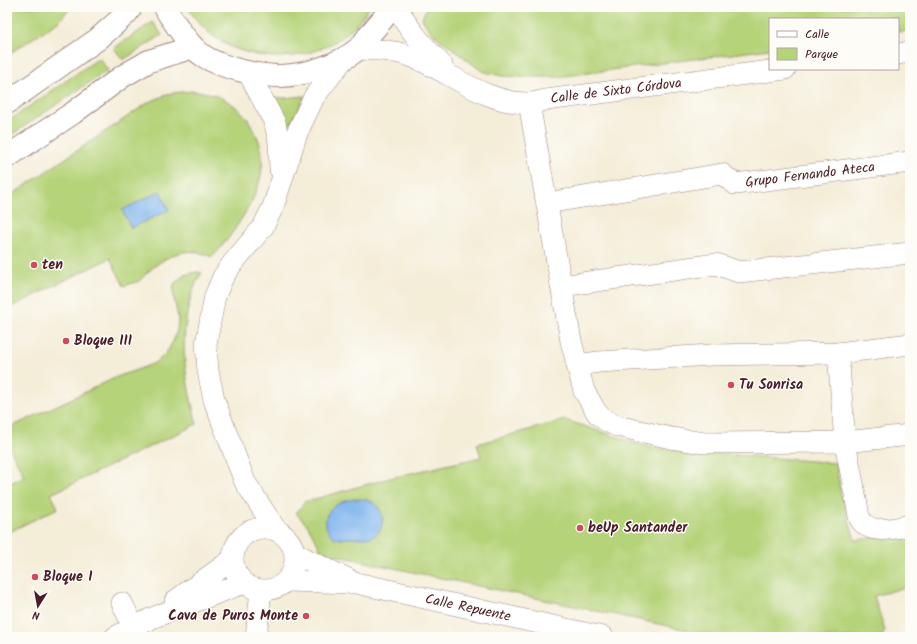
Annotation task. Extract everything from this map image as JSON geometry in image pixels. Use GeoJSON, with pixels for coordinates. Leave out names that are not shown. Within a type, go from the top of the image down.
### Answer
{"type":"FeatureCollection","features":[{"type":"Feature","properties":{"kind":"main road"},"geometry":{"type":"LineString","coordinates":[[7,103],[98,39],[126,14],[131,7]]}},
{"type":"Feature","properties":{"kind":"main road"},"geometry":{"type":"LineString","coordinates":[[164,7],[193,47],[203,55],[224,65],[248,72],[281,76],[308,72],[326,66],[352,53],[392,7]]}},
{"type":"Feature","properties":{"kind":"main road"},"geometry":{"type":"LineString","coordinates":[[7,157],[73,113],[123,76],[149,61],[193,47]]}},
{"type":"Feature","properties":{"kind":"street","name":"Calle de Sixto Córdova"},"geometry":{"type":"LineString","coordinates":[[397,7],[416,38],[452,76]]}},
{"type":"Feature","properties":{"kind":"street","name":"Calle de Sixto Córdova"},"geometry":{"type":"LineString","coordinates":[[352,53],[393,51],[414,57],[452,76],[473,90],[511,102],[529,104],[546,100],[777,70]]}},
{"type":"Feature","properties":{"kind":"street"},"geometry":{"type":"LineString","coordinates":[[899,54],[910,52]]}},
{"type":"Feature","properties":{"kind":"street"},"geometry":{"type":"LineString","coordinates":[[276,530],[245,482],[214,400],[208,371],[206,344],[215,296],[232,264],[263,227],[273,207],[297,133],[314,97],[352,53]]}},
{"type":"Feature","properties":{"kind":"street"},"geometry":{"type":"LineString","coordinates":[[248,72],[275,123],[279,142],[281,182]]}},
{"type":"Feature","properties":{"kind":"street"},"geometry":{"type":"LineString","coordinates":[[529,104],[571,341],[584,391],[597,413],[605,420],[617,426],[671,438],[704,443],[845,442],[910,435]]}},
{"type":"Feature","properties":{"kind":"street","name":"Grupo Fernando Ateca"},"geometry":{"type":"LineString","coordinates":[[547,204],[722,174],[735,184],[910,162]]}},
{"type":"Feature","properties":{"kind":"street"},"geometry":{"type":"LineString","coordinates":[[561,286],[716,264],[739,272],[910,253]]}},
{"type":"Feature","properties":{"kind":"street"},"geometry":{"type":"LineString","coordinates":[[577,365],[599,362],[711,355],[838,353],[910,344]]}},
{"type":"Feature","properties":{"kind":"street"},"geometry":{"type":"LineString","coordinates":[[838,353],[845,442],[861,520],[866,525],[880,530],[910,525]]}},
{"type":"Feature","properties":{"kind":"street"},"geometry":{"type":"LineString","coordinates":[[245,482],[246,534]]}},
{"type":"Feature","properties":{"kind":"street"},"geometry":{"type":"LineString","coordinates":[[115,637],[143,623],[252,587],[277,588],[287,581],[294,570],[296,561],[295,553],[288,539],[276,530],[259,528],[246,534],[236,545],[233,559],[236,573],[252,587],[256,637]]}},
{"type":"Feature","properties":{"kind":"street","name":"Calle Repuente"},"geometry":{"type":"LineString","coordinates":[[295,553],[356,583]]}},
{"type":"Feature","properties":{"kind":"street"},"geometry":{"type":"LineString","coordinates":[[143,623],[233,559]]}},
{"type":"Feature","properties":{"kind":"street","name":"Calle Repuente"},"geometry":{"type":"LineString","coordinates":[[287,581],[356,583],[603,637]]}},
{"type":"Feature","properties":{"kind":"street"},"geometry":{"type":"LineString","coordinates":[[122,603],[143,623]]}},
{"type":"Feature","properties":{"kind":"green space"},"geometry":{"type":"Polygon","coordinates":[[[7,7],[71,7],[58,22],[7,55],[7,7]]]}},
{"type":"Feature","properties":{"kind":"green space"},"geometry":{"type":"Polygon","coordinates":[[[188,7],[369,7],[352,29],[330,44],[305,54],[278,57],[252,54],[227,45],[205,29],[188,7]]]}},
{"type":"Feature","properties":{"kind":"green space"},"geometry":{"type":"Polygon","coordinates":[[[427,7],[910,7],[910,30],[899,32],[899,18],[769,18],[769,49],[557,77],[502,76],[482,71],[432,33],[422,19],[427,7]]]}},
{"type":"Feature","properties":{"kind":"green space"},"geometry":{"type":"Polygon","coordinates":[[[153,22],[162,35],[123,60],[114,48],[153,22]]]}},
{"type":"Feature","properties":{"kind":"green space"},"geometry":{"type":"Polygon","coordinates":[[[99,58],[108,70],[7,138],[7,122],[99,58]]]}},
{"type":"Feature","properties":{"kind":"green space"},"geometry":{"type":"Polygon","coordinates":[[[193,91],[216,95],[235,106],[246,117],[260,144],[262,170],[259,183],[248,208],[220,249],[212,257],[203,253],[195,252],[179,253],[157,264],[139,281],[124,286],[110,258],[7,309],[7,198],[149,102],[171,93],[193,91]]]}},
{"type":"Feature","properties":{"kind":"green space"},"geometry":{"type":"Polygon","coordinates":[[[305,96],[287,130],[271,97],[284,98],[305,96]]]}},
{"type":"Feature","properties":{"kind":"green space"},"geometry":{"type":"Polygon","coordinates":[[[197,272],[202,273],[196,284],[189,304],[184,335],[184,350],[187,379],[197,424],[51,494],[58,508],[7,533],[7,485],[24,476],[7,442],[7,429],[117,377],[155,363],[159,360],[171,346],[177,329],[178,318],[173,290],[174,284],[184,275],[197,272]]]}},
{"type":"Feature","properties":{"kind":"green space","name":"beUp Santander"},"geometry":{"type":"Polygon","coordinates":[[[565,420],[639,444],[663,449],[836,463],[841,495],[855,540],[910,533],[910,586],[874,596],[885,631],[882,634],[883,637],[720,637],[335,555],[321,550],[308,526],[296,513],[304,502],[390,478],[481,457],[477,444],[565,420]]]}},
{"type":"Feature","properties":{"kind":"water"},"geometry":{"type":"Polygon","coordinates":[[[160,191],[169,210],[131,228],[122,210],[160,191]]]}},
{"type":"Feature","properties":{"kind":"water"},"geometry":{"type":"Polygon","coordinates":[[[355,499],[364,499],[375,504],[381,512],[383,523],[381,528],[374,536],[368,538],[340,539],[332,536],[326,525],[326,517],[328,513],[333,507],[340,503],[355,499]]]}},
{"type":"Feature","properties":{"kind":"place","name":"ten"},"geometry":{"type":"Point","coordinates":[34,265]}},
{"type":"Feature","properties":{"kind":"place","name":"Bloque III"},"geometry":{"type":"Point","coordinates":[66,341]}},
{"type":"Feature","properties":{"kind":"place","name":"Tu Sonrisa"},"geometry":{"type":"Point","coordinates":[731,385]}},
{"type":"Feature","properties":{"kind":"place","name":"beUp Santander"},"geometry":{"type":"Point","coordinates":[580,528]}},
{"type":"Feature","properties":{"kind":"place","name":"Bloque I"},"geometry":{"type":"Point","coordinates":[35,577]}},
{"type":"Feature","properties":{"kind":"place","name":"Cava de Puros Monte"},"geometry":{"type":"Point","coordinates":[306,616]}}]}
